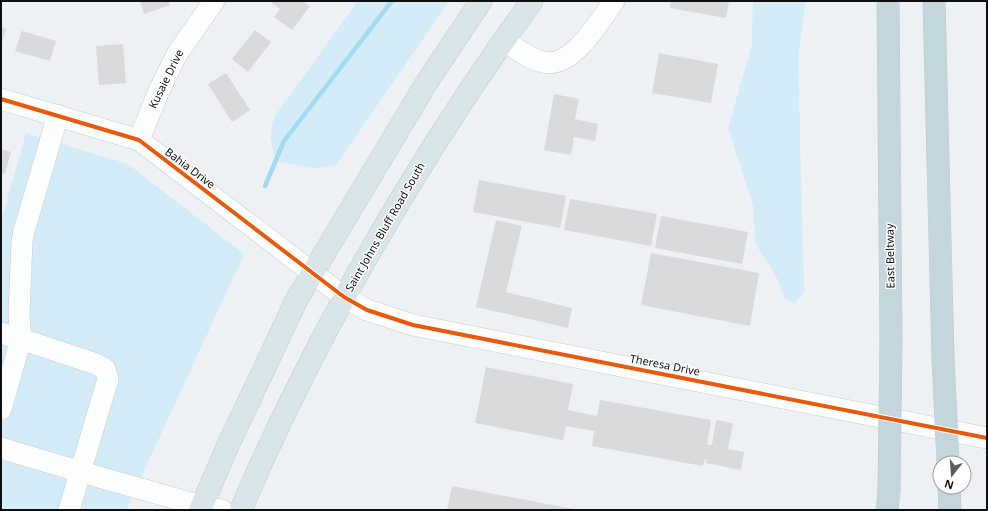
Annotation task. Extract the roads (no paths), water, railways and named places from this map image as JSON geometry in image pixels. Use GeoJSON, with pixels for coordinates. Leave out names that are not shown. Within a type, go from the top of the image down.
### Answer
{"type":"FeatureCollection","features":[{"type":"Feature","properties":{"kind":"highway","name":"East Beltway"},"geometry":{"type":"LineString","coordinates":[[888,1],[891,341],[888,504]]}},
{"type":"Feature","properties":{"kind":"highway"},"geometry":{"type":"LineString","coordinates":[[934,1],[942,358],[948,455]]}},
{"type":"Feature","properties":{"kind":"main road"},"geometry":{"type":"LineString","coordinates":[[208,509],[245,408],[295,303],[312,272],[427,82],[481,1]]}},
{"type":"Feature","properties":{"kind":"main road","name":"Saint Johns Bluff Road South"},"geometry":{"type":"LineString","coordinates":[[241,510],[256,474],[296,390],[344,297],[397,204],[424,160],[504,40],[532,1]]}},
{"type":"Feature","properties":{"kind":"street","name":"Kusaie Drive"},"geometry":{"type":"LineString","coordinates":[[139,140],[158,93],[177,54],[214,1]]}},
{"type":"Feature","properties":{"kind":"street"},"geometry":{"type":"LineString","coordinates":[[504,40],[535,60],[545,63],[552,63],[568,57],[581,45],[614,1]]}},
{"type":"Feature","properties":{"kind":"street","name":"Bahia Drive"},"geometry":{"type":"LineString","coordinates":[[1,99],[139,140],[344,297]]}},
{"type":"Feature","properties":{"kind":"street"},"geometry":{"type":"LineString","coordinates":[[1,409],[21,339],[20,315],[22,241],[58,115]]}},
{"type":"Feature","properties":{"kind":"street","name":"Theresa Drive"},"geometry":{"type":"LineString","coordinates":[[344,297],[367,310],[413,325],[987,438]]}},
{"type":"Feature","properties":{"kind":"street"},"geometry":{"type":"LineString","coordinates":[[1,334],[21,339],[96,364],[105,369],[108,379],[69,510]]}},
{"type":"Feature","properties":{"kind":"street"},"geometry":{"type":"LineString","coordinates":[[1,448],[208,509]]}},
{"type":"Feature","properties":{"kind":"waterway"},"geometry":{"type":"LineString","coordinates":[[265,186],[284,141],[392,1]]}}]}
